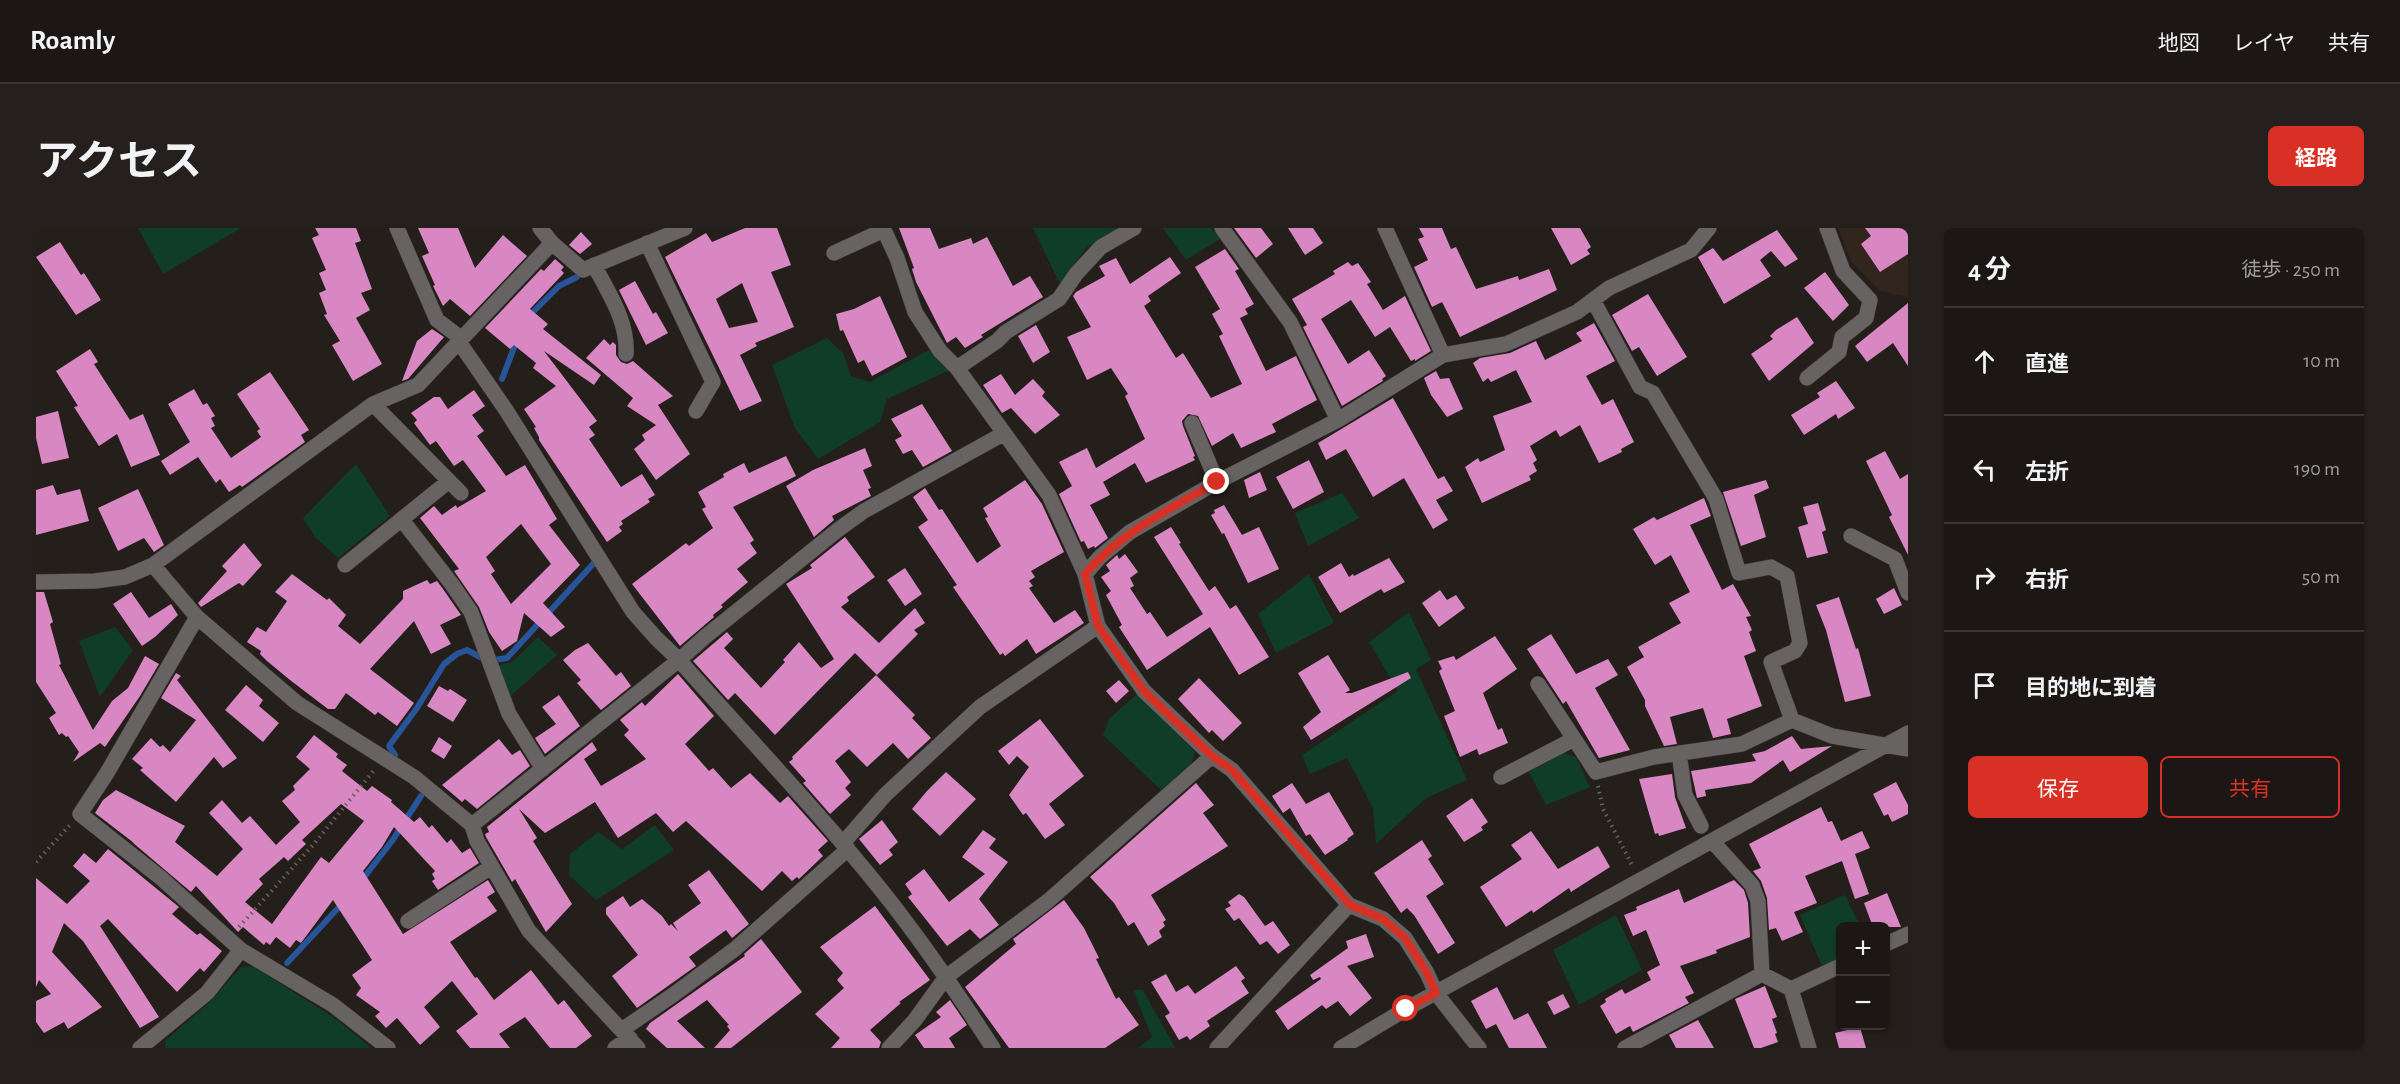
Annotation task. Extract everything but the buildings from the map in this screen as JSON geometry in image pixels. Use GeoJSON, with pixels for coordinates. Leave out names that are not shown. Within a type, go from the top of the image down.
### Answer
{"type":"FeatureCollection","features":[{"type":"Feature","properties":{"kind":"street"},"geometry":{"type":"LineString","coordinates":[[397,228],[437,320],[461,341],[633,612],[679,660],[845,846],[883,892],[946,977],[993,1048]]}},
{"type":"Feature","properties":{"kind":"street"},"geometry":{"type":"LineString","coordinates":[[540,228],[552,243],[583,270],[685,228]]}},
{"type":"Feature","properties":{"kind":"street"},"geometry":{"type":"LineString","coordinates":[[957,368],[997,341],[1006,332],[1059,299],[1076,273],[1101,247],[1134,228]]}},
{"type":"Feature","properties":{"kind":"street"},"geometry":{"type":"LineString","coordinates":[[1222,228],[1290,322],[1338,420]]}},
{"type":"Feature","properties":{"kind":"street"},"geometry":{"type":"LineString","coordinates":[[1385,228],[1443,355]]}},
{"type":"Feature","properties":{"kind":"street"},"geometry":{"type":"LineString","coordinates":[[1085,574],[1100,557],[1130,532],[1217,482],[1338,420],[1443,355],[1506,344],[1577,312],[1609,288],[1691,250],[1709,228]]}},
{"type":"Feature","properties":{"kind":"street"},"geometry":{"type":"LineString","coordinates":[[1807,378],[1839,352],[1842,337],[1866,318],[1870,300],[1843,271],[1827,228]]}},
{"type":"Feature","properties":{"kind":"street"},"geometry":{"type":"LineString","coordinates":[[834,253],[883,229],[897,258],[915,312],[940,351],[957,368],[1049,495],[1085,574],[1098,626],[1144,691],[1212,756],[1232,770],[1350,905],[1383,919],[1405,938],[1427,973],[1436,993],[1479,1048]]}},
{"type":"Feature","properties":{"kind":"street"},"geometry":{"type":"LineString","coordinates":[[36,582],[95,581],[125,577],[153,565],[373,404],[418,385],[552,243]]}},
{"type":"Feature","properties":{"kind":"street"},"geometry":{"type":"LineString","coordinates":[[647,243],[713,382],[696,411]]}},
{"type":"Feature","properties":{"kind":"street"},"geometry":{"type":"LineString","coordinates":[[594,265],[622,319],[627,338],[626,354]]}},
{"type":"Feature","properties":{"kind":"street"},"geometry":{"type":"LineString","coordinates":[[1593,300],[1640,387],[1653,393],[1716,500],[1739,573],[1771,567],[1787,576],[1800,644],[1795,651],[1771,662],[1792,720]]}},
{"type":"Feature","properties":{"kind":"street"},"geometry":{"type":"LineString","coordinates":[[373,404],[461,493]]}},
{"type":"Feature","properties":{"kind":"street"},"geometry":{"type":"LineString","coordinates":[[1192,423],[1217,482]]}},
{"type":"Feature","properties":{"kind":"street"},"geometry":{"type":"LineString","coordinates":[[472,825],[864,511],[1003,434]]}},
{"type":"Feature","properties":{"kind":"street"},"geometry":{"type":"LineString","coordinates":[[345,565],[449,481]]}},
{"type":"Feature","properties":{"kind":"street"},"geometry":{"type":"LineString","coordinates":[[402,520],[471,612],[509,714],[543,769]]}},
{"type":"Feature","properties":{"kind":"street"},"geometry":{"type":"LineString","coordinates":[[1851,536],[1895,559],[1908,592]]}},
{"type":"Feature","properties":{"kind":"street"},"geometry":{"type":"LineString","coordinates":[[153,565],[197,617],[297,703],[414,777],[472,825],[477,841],[529,931],[630,1038]]}},
{"type":"Feature","properties":{"kind":"street"},"geometry":{"type":"LineString","coordinates":[[197,617],[80,814],[161,878],[241,950],[333,1005],[388,1048]]}},
{"type":"Feature","properties":{"kind":"street"},"geometry":{"type":"LineString","coordinates":[[615,1048],[630,1038],[673,995],[742,943],[845,846],[885,795],[980,707],[1098,626]]}},
{"type":"Feature","properties":{"kind":"street"},"geometry":{"type":"LineString","coordinates":[[1538,684],[1596,772],[1654,757],[1742,744],[1792,720],[1832,736],[1908,749]]}},
{"type":"Feature","properties":{"kind":"street"},"geometry":{"type":"LineString","coordinates":[[1341,1048],[1436,993],[1908,733]]}},
{"type":"Feature","properties":{"kind":"street"},"geometry":{"type":"LineString","coordinates":[[1501,777],[1574,739]]}},
{"type":"Feature","properties":{"kind":"street"},"geometry":{"type":"LineString","coordinates":[[1678,753],[1685,795],[1701,826]]}},
{"type":"Feature","properties":{"kind":"street"},"geometry":{"type":"LineString","coordinates":[[889,1048],[915,1020],[946,977],[1048,901],[1212,756]]}},
{"type":"Feature","properties":{"kind":"street"},"geometry":{"type":"LineString","coordinates":[[1712,841],[1752,885],[1758,901],[1762,974]]}},
{"type":"Feature","properties":{"kind":"street"},"geometry":{"type":"LineString","coordinates":[[408,921],[491,867]]}},
{"type":"Feature","properties":{"kind":"street"},"geometry":{"type":"LineString","coordinates":[[1217,1048],[1350,905]]}},
{"type":"Feature","properties":{"kind":"street"},"geometry":{"type":"LineString","coordinates":[[1890,942],[1908,934]]}},
{"type":"Feature","properties":{"kind":"street"},"geometry":{"type":"LineString","coordinates":[[140,1048],[207,993],[241,950]]}},
{"type":"Feature","properties":{"kind":"street"},"geometry":{"type":"LineString","coordinates":[[1791,989],[1836,968]]}},
{"type":"Feature","properties":{"kind":"street"},"geometry":{"type":"LineString","coordinates":[[1762,974],[1791,989],[1809,1048]]}},
{"type":"Feature","properties":{"kind":"street"},"geometry":{"type":"LineString","coordinates":[[1625,1048],[1762,974]]}},
{"type":"Feature","properties":{"kind":"path"},"geometry":{"type":"LineString","coordinates":[[229,939],[313,845],[385,758]]}},
{"type":"Feature","properties":{"kind":"path"},"geometry":{"type":"LineString","coordinates":[[1596,772],[1603,809],[1632,865]]}},
{"type":"Feature","properties":{"kind":"path"},"geometry":{"type":"LineString","coordinates":[[36,862],[80,814]]}},
{"type":"Feature","properties":{"kind":"shaded area"},"geometry":{"type":"Polygon","coordinates":[[[1838,228],[1908,228],[1908,297],[1880,291],[1851,261],[1838,228]]]}},
{"type":"Feature","properties":{"kind":"green space"},"geometry":{"type":"Polygon","coordinates":[[[138,228],[241,228],[163,274],[138,228]]]}},
{"type":"Feature","properties":{"kind":"green space"},"geometry":{"type":"Polygon","coordinates":[[[1033,228],[1119,228],[1086,248],[1060,284],[1033,228]]]}},
{"type":"Feature","properties":{"kind":"green space"},"geometry":{"type":"Polygon","coordinates":[[[1163,228],[1211,228],[1220,239],[1186,260],[1163,228]]]}},
{"type":"Feature","properties":{"kind":"green space"},"geometry":{"type":"Polygon","coordinates":[[[827,338],[843,353],[851,376],[870,382],[929,350],[950,370],[887,399],[880,422],[818,459],[795,428],[772,365],[827,338]]]}},
{"type":"Feature","properties":{"kind":"green space"},"geometry":{"type":"Polygon","coordinates":[[[356,464],[390,516],[338,558],[316,538],[303,518],[356,464]]]}},
{"type":"Feature","properties":{"kind":"green space"},"geometry":{"type":"Polygon","coordinates":[[[1342,493],[1359,518],[1308,546],[1295,513],[1342,493]]]}},
{"type":"Feature","properties":{"kind":"green space"},"geometry":{"type":"Polygon","coordinates":[[[1309,574],[1334,623],[1276,653],[1258,614],[1309,574]]]}},
{"type":"Feature","properties":{"kind":"green space"},"geometry":{"type":"Polygon","coordinates":[[[1409,612],[1431,660],[1416,669],[1467,780],[1426,798],[1376,844],[1373,808],[1347,758],[1310,774],[1302,755],[1398,691],[1369,642],[1409,612]]]}},
{"type":"Feature","properties":{"kind":"green space"},"geometry":{"type":"Polygon","coordinates":[[[115,627],[133,650],[100,697],[79,641],[115,627]]]}},
{"type":"Feature","properties":{"kind":"green space"},"geometry":{"type":"Polygon","coordinates":[[[538,637],[557,655],[507,699],[495,666],[512,662],[538,637]]]}},
{"type":"Feature","properties":{"kind":"green space"},"geometry":{"type":"Polygon","coordinates":[[[1137,694],[1195,752],[1190,767],[1161,790],[1103,735],[1109,719],[1137,694]]]}},
{"type":"Feature","properties":{"kind":"green space"},"geometry":{"type":"Polygon","coordinates":[[[1564,753],[1576,757],[1590,787],[1546,805],[1529,772],[1564,753]]]}},
{"type":"Feature","properties":{"kind":"green space"},"geometry":{"type":"Polygon","coordinates":[[[655,825],[674,850],[596,900],[569,875],[570,854],[598,832],[622,849],[655,825]]]}},
{"type":"Feature","properties":{"kind":"green space"},"geometry":{"type":"Polygon","coordinates":[[[1845,895],[1858,922],[1836,922],[1836,960],[1822,966],[1800,915],[1845,895]]]}},
{"type":"Feature","properties":{"kind":"green space"},"geometry":{"type":"Polygon","coordinates":[[[1616,915],[1642,970],[1579,1005],[1553,950],[1616,915]]]}},
{"type":"Feature","properties":{"kind":"green space"},"geometry":{"type":"Polygon","coordinates":[[[253,966],[336,1019],[371,1048],[166,1048],[165,1041],[211,1001],[241,967],[253,966]]]}},
{"type":"Feature","properties":{"kind":"green space"},"geometry":{"type":"Polygon","coordinates":[[[1133,990],[1143,990],[1175,1048],[1138,1048],[1152,1037],[1133,990]]]}},
{"type":"Feature","properties":{"kind":"waterway"},"geometry":{"type":"LineString","coordinates":[[528,317],[559,286],[577,277]]}},
{"type":"Feature","properties":{"kind":"waterway"},"geometry":{"type":"LineString","coordinates":[[502,379],[517,340]]}},
{"type":"Feature","properties":{"kind":"waterway"},"geometry":{"type":"LineString","coordinates":[[494,660],[507,658],[594,563]]}},
{"type":"Feature","properties":{"kind":"waterway"},"geometry":{"type":"LineString","coordinates":[[395,755],[389,746],[417,708],[444,664],[467,650],[482,658]]}},
{"type":"Feature","properties":{"kind":"waterway"},"geometry":{"type":"LineString","coordinates":[[362,880],[392,841],[421,796]]}},
{"type":"Feature","properties":{"kind":"waterway"},"geometry":{"type":"LineString","coordinates":[[287,963],[342,904]]}},
{"type":"Feature","properties":{"kind":"route"},"geometry":{"type":"LineString","coordinates":[[1217,482],[1130,532],[1100,557],[1085,574],[1098,626],[1144,691],[1212,756],[1232,770],[1350,905],[1383,919],[1405,938],[1427,973],[1436,993],[1406,1009]]}}]}
